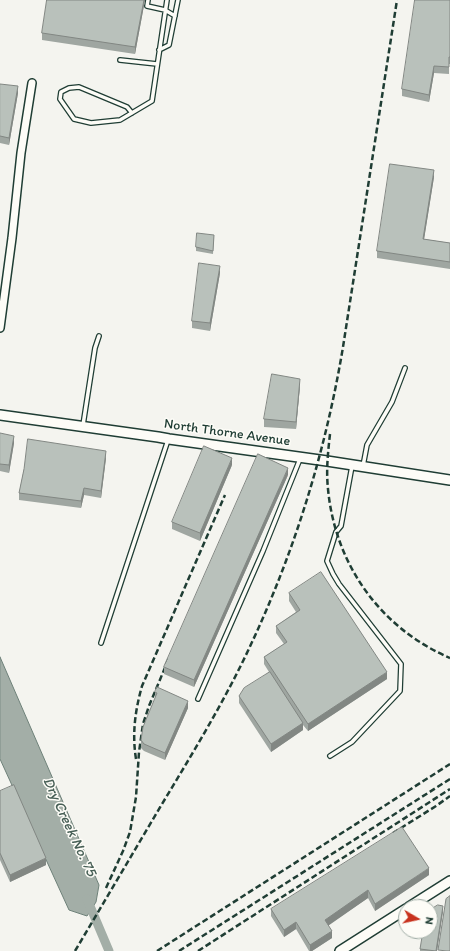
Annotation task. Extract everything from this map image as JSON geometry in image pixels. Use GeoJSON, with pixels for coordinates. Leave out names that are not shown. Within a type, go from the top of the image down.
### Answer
{"type":"FeatureCollection","features":[{"type":"Feature","properties":{"kind":"street"},"geometry":{"type":"LineString","coordinates":[[0,328],[21,153],[32,83]]}},
{"type":"Feature","properties":{"kind":"street","name":"North Thorne Avenue"},"geometry":{"type":"LineString","coordinates":[[0,415],[450,480]]}},
{"type":"Feature","properties":{"kind":"street"},"geometry":{"type":"LineString","coordinates":[[422,899],[450,881]]}},
{"type":"Feature","properties":{"kind":"street"},"geometry":{"type":"LineString","coordinates":[[340,951],[398,914]]}},
{"type":"Feature","properties":{"kind":"lane"},"geometry":{"type":"LineString","coordinates":[[148,0],[147,6],[165,10],[175,16]]}},
{"type":"Feature","properties":{"kind":"lane"},"geometry":{"type":"LineString","coordinates":[[132,113],[127,106],[79,87],[69,88],[61,92],[60,99],[74,119],[91,123],[120,120],[132,113],[152,101],[167,0]]}},
{"type":"Feature","properties":{"kind":"lane"},"geometry":{"type":"LineString","coordinates":[[159,50],[169,45],[178,0]]}},
{"type":"Feature","properties":{"kind":"lane"},"geometry":{"type":"LineString","coordinates":[[163,26],[172,31]]}},
{"type":"Feature","properties":{"kind":"lane"},"geometry":{"type":"LineString","coordinates":[[120,60],[157,64]]}},
{"type":"Feature","properties":{"kind":"lane"},"geometry":{"type":"LineString","coordinates":[[83,426],[95,348],[99,336]]}},
{"type":"Feature","properties":{"kind":"lane"},"geometry":{"type":"LineString","coordinates":[[363,467],[368,445],[392,402],[405,368]]}},
{"type":"Feature","properties":{"kind":"lane"},"geometry":{"type":"LineString","coordinates":[[101,643],[169,439]]}},
{"type":"Feature","properties":{"kind":"lane"},"geometry":{"type":"LineString","coordinates":[[198,699],[263,551],[300,458]]}},
{"type":"Feature","properties":{"kind":"lane"},"geometry":{"type":"LineString","coordinates":[[330,756],[352,742],[400,691],[401,664],[339,584],[327,561],[336,532],[341,526],[353,465]]}},
{"type":"Feature","properties":{"kind":"water"},"geometry":{"type":"Polygon","coordinates":[[[0,657],[99,885],[96,902],[87,916],[69,910],[0,759],[0,657]]]}},
{"type":"Feature","properties":{"kind":"building"},"geometry":{"type":"Polygon","coordinates":[[[47,0],[144,0],[135,47],[42,33],[47,0]]]}},
{"type":"Feature","properties":{"kind":"building"},"geometry":{"type":"Polygon","coordinates":[[[415,0],[450,0],[449,67],[434,66],[429,95],[402,89],[415,0]]]}},
{"type":"Feature","properties":{"kind":"building"},"geometry":{"type":"Polygon","coordinates":[[[0,84],[18,86],[9,138],[0,136],[0,84]]]}},
{"type":"Feature","properties":{"kind":"building"},"geometry":{"type":"Polygon","coordinates":[[[390,164],[434,170],[423,239],[450,243],[450,262],[377,251],[390,164]]]}},
{"type":"Feature","properties":{"kind":"building"},"geometry":{"type":"Polygon","coordinates":[[[197,233],[214,235],[213,251],[196,247],[197,233]]]}},
{"type":"Feature","properties":{"kind":"building"},"geometry":{"type":"Polygon","coordinates":[[[199,263],[220,266],[210,323],[192,321],[199,263]]]}},
{"type":"Feature","properties":{"kind":"building"},"geometry":{"type":"Polygon","coordinates":[[[272,374],[300,379],[296,422],[264,419],[272,374]]]}},
{"type":"Feature","properties":{"kind":"building"},"geometry":{"type":"Polygon","coordinates":[[[0,433],[14,436],[9,465],[0,464],[0,433]]]}},
{"type":"Feature","properties":{"kind":"building"},"geometry":{"type":"Polygon","coordinates":[[[28,439],[106,451],[101,491],[84,488],[81,501],[19,493],[28,439]]]}},
{"type":"Feature","properties":{"kind":"building"},"geometry":{"type":"Polygon","coordinates":[[[204,446],[232,458],[200,533],[172,522],[204,446]]]}},
{"type":"Feature","properties":{"kind":"building"},"geometry":{"type":"Polygon","coordinates":[[[258,454],[288,468],[194,680],[164,667],[258,454]]]}},
{"type":"Feature","properties":{"kind":"building"},"geometry":{"type":"Polygon","coordinates":[[[321,572],[387,672],[308,724],[264,657],[287,642],[276,626],[300,610],[289,593],[321,572]]]}},
{"type":"Feature","properties":{"kind":"building"},"geometry":{"type":"Polygon","coordinates":[[[270,672],[303,723],[271,744],[239,696],[244,688],[270,672]]]}},
{"type":"Feature","properties":{"kind":"building"},"geometry":{"type":"Polygon","coordinates":[[[157,687],[188,701],[165,753],[144,744],[141,740],[143,727],[157,693],[155,692],[157,687]]]}},
{"type":"Feature","properties":{"kind":"building"},"geometry":{"type":"Polygon","coordinates":[[[14,785],[46,858],[10,875],[0,853],[0,791],[14,785]]]}},
{"type":"Feature","properties":{"kind":"building"},"geometry":{"type":"Polygon","coordinates":[[[402,827],[429,868],[375,904],[368,890],[325,920],[332,931],[310,945],[296,922],[284,930],[271,909],[402,827]]]}},
{"type":"Feature","properties":{"kind":"building"},"geometry":{"type":"Polygon","coordinates":[[[450,896],[450,951],[438,950],[446,899],[450,896]]]}},
{"type":"Feature","properties":{"kind":"building"},"geometry":{"type":"Polygon","coordinates":[[[438,905],[443,906],[438,938],[438,905]]]}},
{"type":"Feature","properties":{"kind":"building"},"geometry":{"type":"Polygon","coordinates":[[[422,939],[438,939],[436,951],[420,949],[422,939]]]}},
{"type":"Feature","properties":{"kind":"waterway","name":"Dry Creek No. 75"},"geometry":{"type":"LineString","coordinates":[[87,899],[109,951]]}},
{"type":"Feature","properties":{"kind":"railway"},"geometry":{"type":"LineString","coordinates":[[75,951],[221,703],[243,661],[269,605],[296,533],[308,497],[328,423],[336,385],[397,0]]}},
{"type":"Feature","properties":{"kind":"railway"},"geometry":{"type":"LineString","coordinates":[[330,434],[327,482],[332,517],[340,543],[351,568],[365,590],[382,611],[402,629],[425,645],[450,658]]}},
{"type":"Feature","properties":{"kind":"railway"},"geometry":{"type":"LineString","coordinates":[[136,759],[134,741],[135,722],[142,686],[225,495]]}},
{"type":"Feature","properties":{"kind":"railway"},"geometry":{"type":"LineString","coordinates":[[106,888],[130,832],[136,797],[139,752],[143,724],[169,658]]}},
{"type":"Feature","properties":{"kind":"railway"},"geometry":{"type":"LineString","coordinates":[[157,951],[450,764]]}},
{"type":"Feature","properties":{"kind":"railway"},"geometry":{"type":"LineString","coordinates":[[179,951],[450,779]]}},
{"type":"Feature","properties":{"kind":"railway"},"geometry":{"type":"LineString","coordinates":[[198,951],[450,789]]}},
{"type":"Feature","properties":{"kind":"railway"},"geometry":{"type":"LineString","coordinates":[[393,833],[450,796]]}}]}
